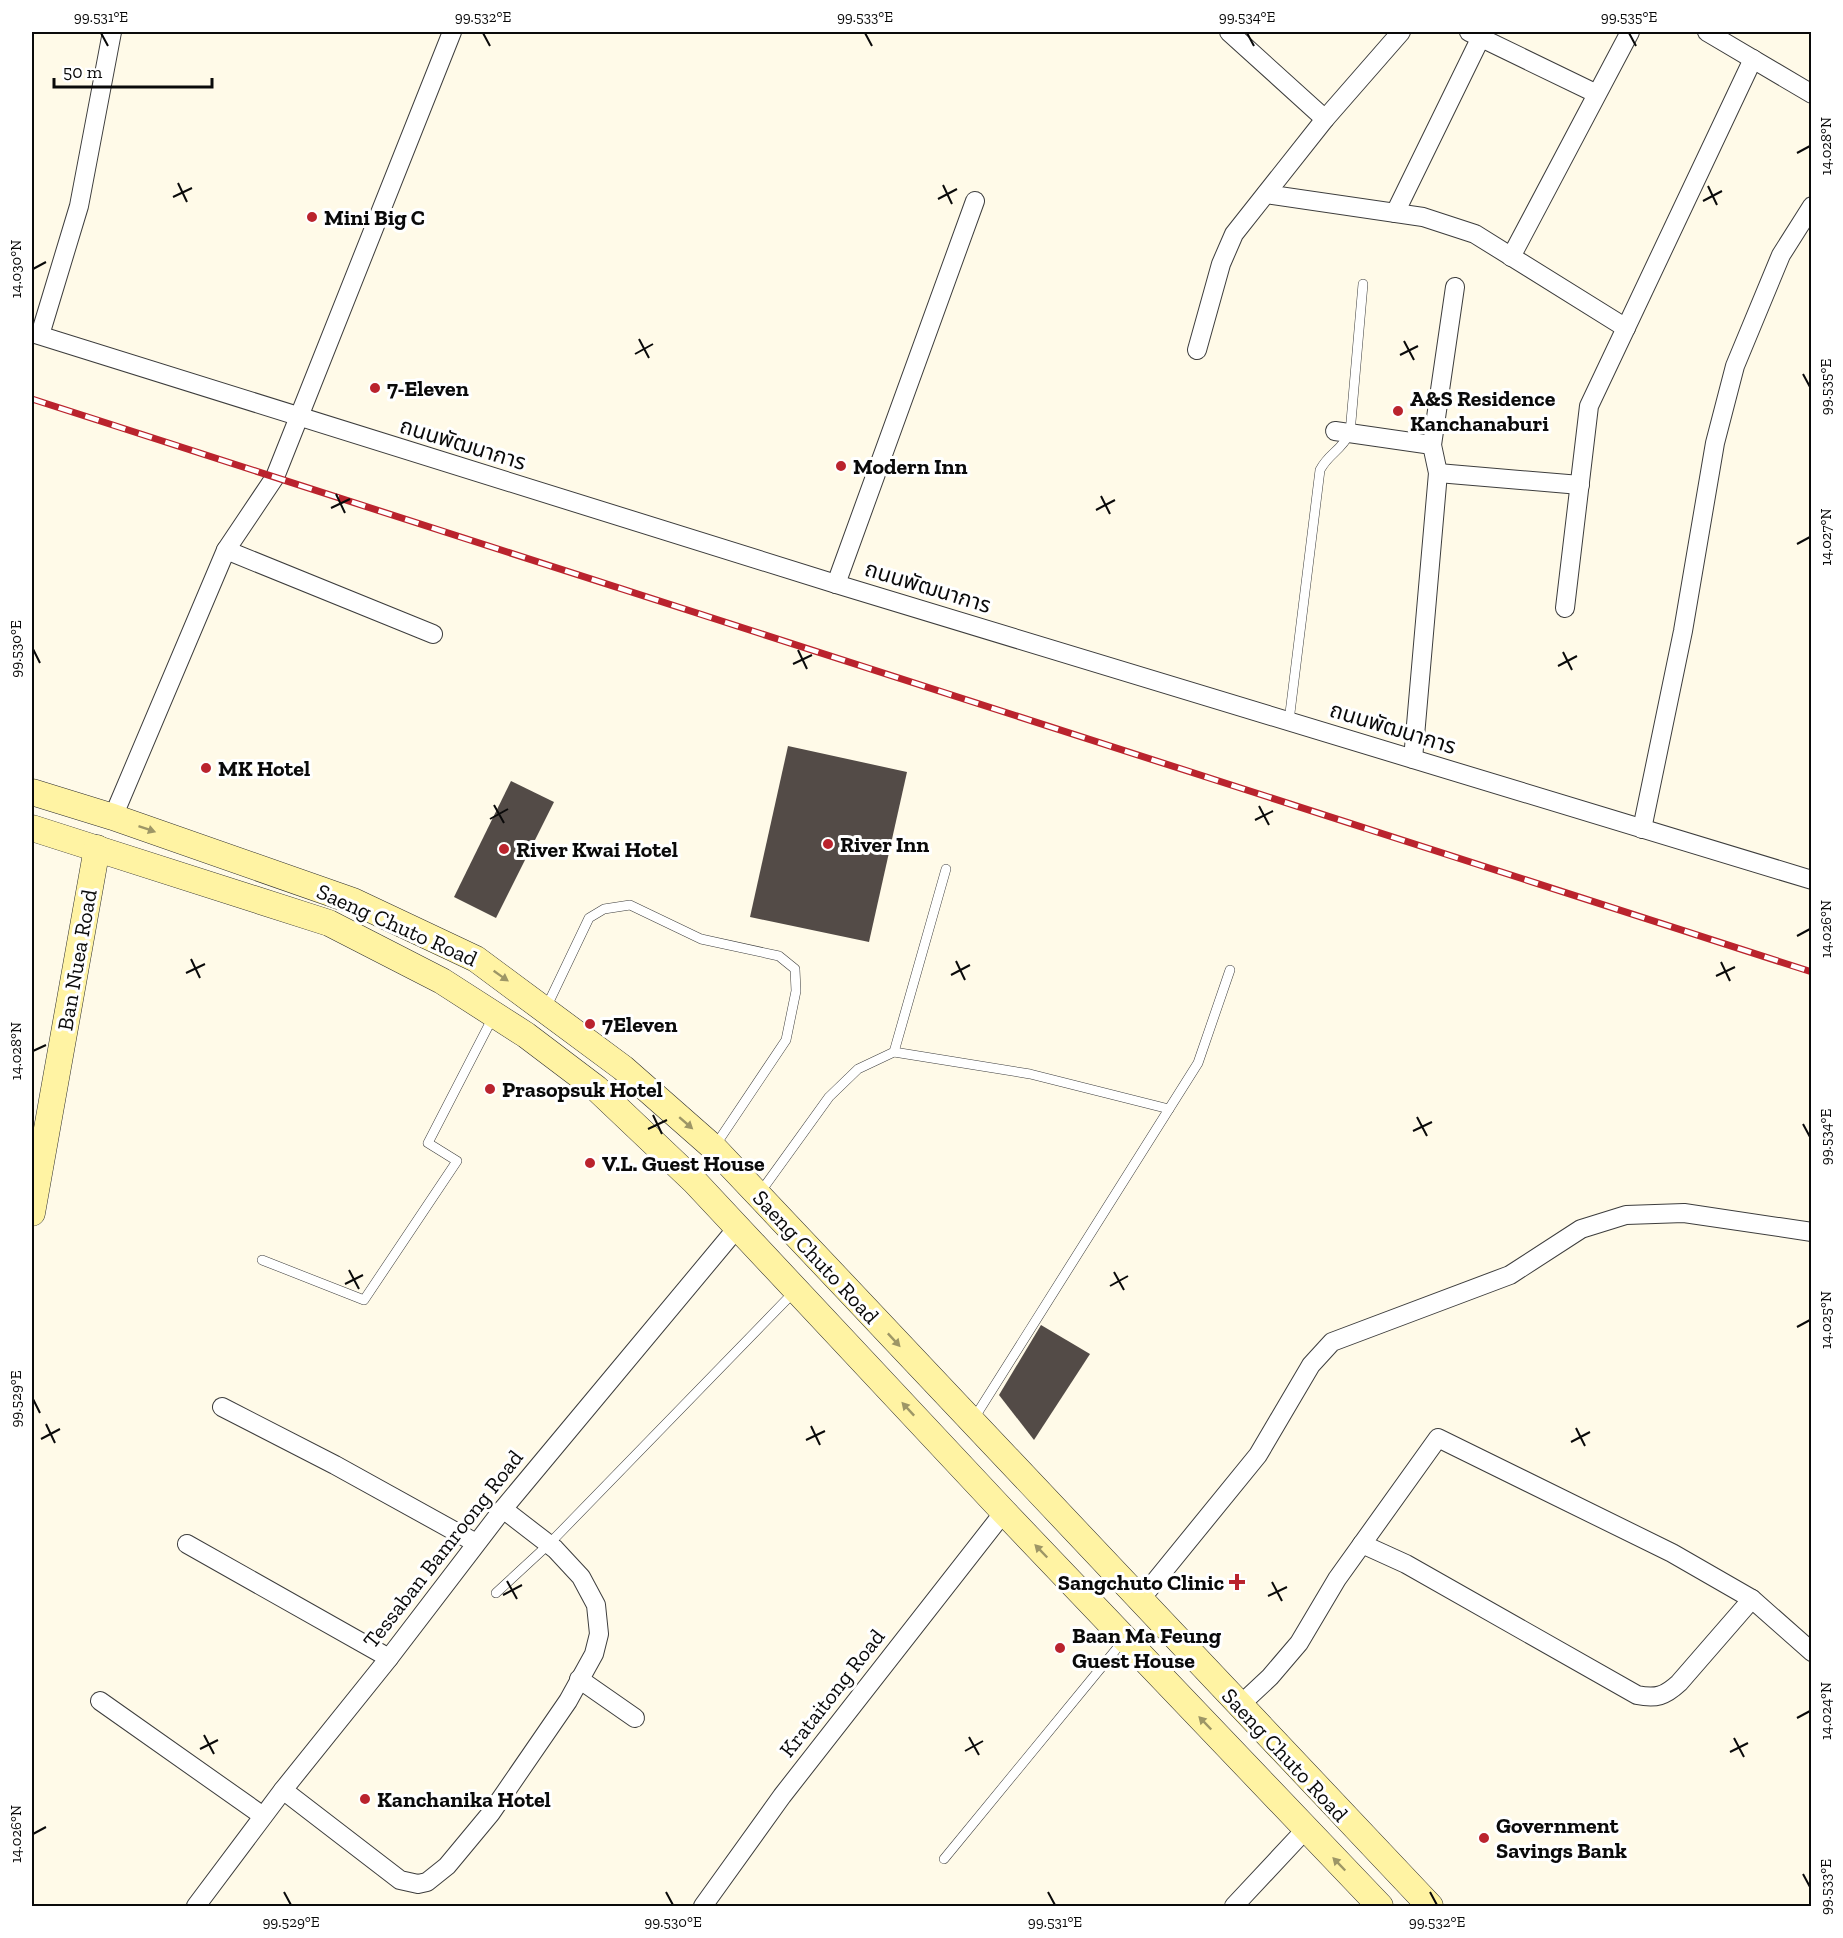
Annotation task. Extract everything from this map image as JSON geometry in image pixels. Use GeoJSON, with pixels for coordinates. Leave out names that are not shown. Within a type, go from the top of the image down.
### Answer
{"type":"FeatureCollection","features":[{"type":"Feature","properties":{"kind":"main road","name":"Saeng Chuto Road"},"geometry":{"type":"LineString","coordinates":[[32,792],[112,817],[353,901],[476,959],[546,1008],[623,1068],[714,1148],[1430,1906]]}},
{"type":"Feature","properties":{"kind":"main road","name":"Saeng Chuto Road"},"geometry":{"type":"LineString","coordinates":[[32,828],[329,923],[442,981],[526,1035],[596,1088],[695,1182],[1004,1512],[1380,1906]]}},
{"type":"Feature","properties":{"kind":"main road","name":"Ban Nuea Road"},"geometry":{"type":"LineString","coordinates":[[32,1213],[97,848]]}},
{"type":"Feature","properties":{"kind":"main road"},"geometry":{"type":"LineString","coordinates":[[526,1035],[546,1008]]}},
{"type":"Feature","properties":{"kind":"street"},"geometry":{"type":"LineString","coordinates":[[36,334],[79,206],[112,32]]}},
{"type":"Feature","properties":{"kind":"street"},"geometry":{"type":"LineString","coordinates":[[112,817],[226,550],[275,477],[452,32]]}},
{"type":"Feature","properties":{"kind":"street"},"geometry":{"type":"LineString","coordinates":[[1229,32],[1325,119]]}},
{"type":"Feature","properties":{"kind":"street"},"geometry":{"type":"LineString","coordinates":[[1197,350],[1221,264],[1234,234],[1325,119],[1401,32]]}},
{"type":"Feature","properties":{"kind":"street"},"geometry":{"type":"LineString","coordinates":[[1511,256],[1595,93],[1630,32]]}},
{"type":"Feature","properties":{"kind":"street"},"geometry":{"type":"LineString","coordinates":[[1707,32],[1812,94]]}},
{"type":"Feature","properties":{"kind":"street"},"geometry":{"type":"LineString","coordinates":[[1395,213],[1475,34],[1595,93]]}},
{"type":"Feature","properties":{"kind":"street"},"geometry":{"type":"LineString","coordinates":[[1565,608],[1589,406],[1753,59]]}},
{"type":"Feature","properties":{"kind":"street"},"geometry":{"type":"LineString","coordinates":[[1266,194],[1423,217],[1475,234],[1626,328]]}},
{"type":"Feature","properties":{"kind":"street"},"geometry":{"type":"LineString","coordinates":[[836,584],[975,201]]}},
{"type":"Feature","properties":{"kind":"street"},"geometry":{"type":"LineString","coordinates":[[1642,829],[1683,631],[1715,443],[1735,366],[1781,255],[1812,206]]}},
{"type":"Feature","properties":{"kind":"street"},"geometry":{"type":"LineString","coordinates":[[1413,759],[1438,473],[1432,445],[1455,287]]}},
{"type":"Feature","properties":{"kind":"street","name":"ถนนพัฒนาการ"},"geometry":{"type":"LineString","coordinates":[[36,334],[836,584],[1812,880]]}},
{"type":"Feature","properties":{"kind":"street"},"geometry":{"type":"LineString","coordinates":[[1343,432],[1432,445]]}},
{"type":"Feature","properties":{"kind":"street"},"geometry":{"type":"LineString","coordinates":[[1438,473],[1580,485]]}},
{"type":"Feature","properties":{"kind":"street"},"geometry":{"type":"LineString","coordinates":[[226,550],[433,634]]}},
{"type":"Feature","properties":{"kind":"street"},"geometry":{"type":"LineString","coordinates":[[1140,1600],[1258,1455],[1311,1365],[1332,1342],[1510,1275],[1581,1229],[1626,1215],[1684,1213],[1812,1232]]}},
{"type":"Feature","properties":{"kind":"street","name":"Tessaban Bamroong Road"},"geometry":{"type":"LineString","coordinates":[[196,1906],[282,1790],[389,1658],[503,1509],[737,1228]]}},
{"type":"Feature","properties":{"kind":"street"},"geometry":{"type":"LineString","coordinates":[[222,1407],[335,1465],[476,1543]]}},
{"type":"Feature","properties":{"kind":"street"},"geometry":{"type":"LineString","coordinates":[[1239,1706],[1270,1677],[1299,1643],[1337,1579],[1438,1438],[1672,1553],[1752,1599],[1812,1652]]}},
{"type":"Feature","properties":{"kind":"street"},"geometry":{"type":"LineString","coordinates":[[282,1790],[400,1880],[418,1884],[427,1882],[447,1866],[491,1813],[568,1701],[594,1654],[599,1634],[599,1616],[582,1577],[549,1544],[503,1509]]}},
{"type":"Feature","properties":{"kind":"street","name":"Krataitong Road"},"geometry":{"type":"LineString","coordinates":[[703,1906],[782,1796],[1004,1512]]}},
{"type":"Feature","properties":{"kind":"street"},"geometry":{"type":"LineString","coordinates":[[187,1544],[389,1658]]}},
{"type":"Feature","properties":{"kind":"street"},"geometry":{"type":"LineString","coordinates":[[1362,1544],[1406,1564],[1637,1695],[1653,1698],[1666,1694],[1678,1683],[1752,1599]]}},
{"type":"Feature","properties":{"kind":"street"},"geometry":{"type":"LineString","coordinates":[[579,1680],[635,1718]]}},
{"type":"Feature","properties":{"kind":"street"},"geometry":{"type":"LineString","coordinates":[[100,1701],[263,1816]]}},
{"type":"Feature","properties":{"kind":"street"},"geometry":{"type":"LineString","coordinates":[[1234,1906],[1306,1830]]}},
{"type":"Feature","properties":{"kind":"lane"},"geometry":{"type":"LineString","coordinates":[[1288,721],[1320,470],[1326,458],[1342,448],[1363,284]]}},
{"type":"Feature","properties":{"kind":"lane"},"geometry":{"type":"LineString","coordinates":[[894,1052],[946,869]]}},
{"type":"Feature","properties":{"kind":"lane"},"geometry":{"type":"LineString","coordinates":[[546,1008],[589,918],[604,909],[630,905],[701,939],[779,956],[787,961],[795,969],[796,991],[786,1040],[714,1148]]}},
{"type":"Feature","properties":{"kind":"lane"},"geometry":{"type":"LineString","coordinates":[[971,1422],[1205,1049],[1230,970]]}},
{"type":"Feature","properties":{"kind":"lane"},"geometry":{"type":"LineString","coordinates":[[261,1260],[364,1300],[457,1161],[428,1143],[495,1014]]}},
{"type":"Feature","properties":{"kind":"lane"},"geometry":{"type":"LineString","coordinates":[[758,1196],[829,1096],[858,1069],[894,1052],[1030,1074],[1169,1109]]}},
{"type":"Feature","properties":{"kind":"lane"},"geometry":{"type":"LineString","coordinates":[[496,1593],[549,1544],[796,1290]]}},
{"type":"Feature","properties":{"kind":"lane"},"geometry":{"type":"LineString","coordinates":[[944,1860],[1125,1638]]}},
{"type":"Feature","properties":{"kind":"building","name":"River Inn"},"geometry":{"type":"Polygon","coordinates":[[[788,746],[907,772],[869,942],[750,917],[788,746]]]}},
{"type":"Feature","properties":{"kind":"building","name":"River Kwai Hotel"},"geometry":{"type":"Polygon","coordinates":[[[511,781],[554,802],[496,918],[454,897],[511,781]]]}},
{"type":"Feature","properties":{"kind":"building"},"geometry":{"type":"Polygon","coordinates":[[[1041,1325],[1090,1354],[1034,1440],[999,1395],[1041,1325]]]}},
{"type":"Feature","properties":{"kind":"railway"},"geometry":{"type":"LineString","coordinates":[[32,399],[1812,972]]}},
{"type":"Feature","properties":{"kind":"place","name":"Mini Big C"},"geometry":{"type":"Point","coordinates":[312,217]}},
{"type":"Feature","properties":{"kind":"place","name":"7-Eleven"},"geometry":{"type":"Point","coordinates":[375,388]}},
{"type":"Feature","properties":{"kind":"place","name":"A&S Residence Kanchanaburi"},"geometry":{"type":"Point","coordinates":[1398,411]}},
{"type":"Feature","properties":{"kind":"place","name":"Modern Inn"},"geometry":{"type":"Point","coordinates":[841,466]}},
{"type":"Feature","properties":{"kind":"place","name":"MK Hotel"},"geometry":{"type":"Point","coordinates":[206,768]}},
{"type":"Feature","properties":{"kind":"place","name":"River Inn"},"geometry":{"type":"Point","coordinates":[828,844]}},
{"type":"Feature","properties":{"kind":"place","name":"River Kwai Hotel"},"geometry":{"type":"Point","coordinates":[504,849]}},
{"type":"Feature","properties":{"kind":"place","name":"7Eleven"},"geometry":{"type":"Point","coordinates":[590,1024]}},
{"type":"Feature","properties":{"kind":"place","name":"Prasopsuk Hotel"},"geometry":{"type":"Point","coordinates":[490,1089]}},
{"type":"Feature","properties":{"kind":"place","name":"V.L. Guest House"},"geometry":{"type":"Point","coordinates":[590,1163]}},
{"type":"Feature","properties":{"kind":"place","name":"Sangchuto Clinic"},"geometry":{"type":"Point","coordinates":[1237,1582]}},
{"type":"Feature","properties":{"kind":"place","name":"Baan Ma Feung Guest House"},"geometry":{"type":"Point","coordinates":[1060,1648]}},
{"type":"Feature","properties":{"kind":"place","name":"Kanchanika Hotel"},"geometry":{"type":"Point","coordinates":[365,1799]}},
{"type":"Feature","properties":{"kind":"place","name":"Government Savings Bank"},"geometry":{"type":"Point","coordinates":[1484,1838]}}]}
